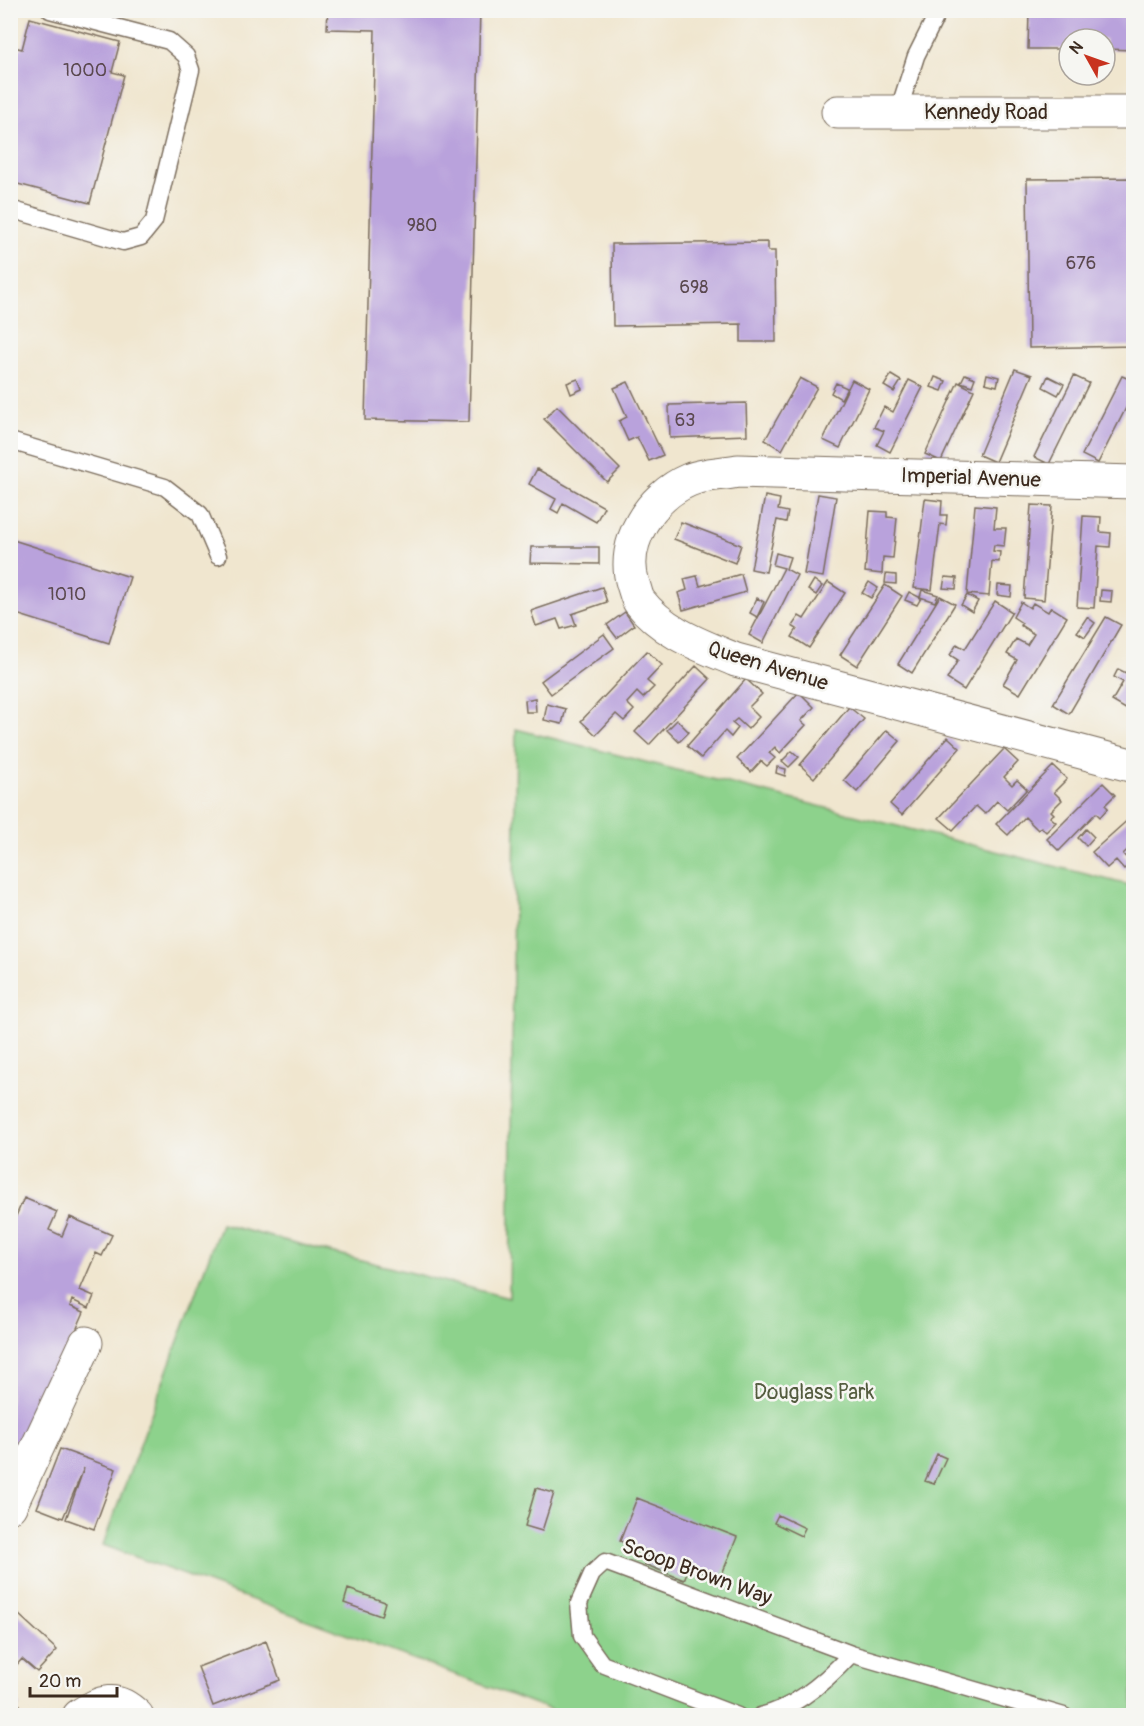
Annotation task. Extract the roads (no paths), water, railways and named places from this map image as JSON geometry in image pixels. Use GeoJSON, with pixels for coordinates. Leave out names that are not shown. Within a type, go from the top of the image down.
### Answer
{"type":"FeatureCollection","features":[{"type":"Feature","properties":{"kind":"street","name":"Kennedy Road"},"geometry":{"type":"LineString","coordinates":[[838,112],[1134,112]]}},
{"type":"Feature","properties":{"kind":"street","name":"Queen Avenue"},"geometry":{"type":"LineString","coordinates":[[809,473],[738,471],[690,479],[663,495],[645,517],[631,545],[629,572],[638,599],[678,636],[736,660],[1134,766]]}},
{"type":"Feature","properties":{"kind":"street","name":"Imperial Avenue"},"geometry":{"type":"LineString","coordinates":[[809,473],[1134,482]]}},
{"type":"Feature","properties":{"kind":"street"},"geometry":{"type":"LineString","coordinates":[[10,1506],[86,1343]]}},
{"type":"Feature","properties":{"kind":"street"},"geometry":{"type":"LineString","coordinates":[[80,1716],[93,1707],[109,1701],[128,1707],[137,1716]]}},
{"type":"Feature","properties":{"kind":"lane"},"geometry":{"type":"LineString","coordinates":[[10,209],[123,242],[141,237],[154,221],[191,70],[186,56],[169,41],[50,10]]}},
{"type":"Feature","properties":{"kind":"lane"},"geometry":{"type":"LineString","coordinates":[[898,112],[916,56],[939,10]]}},
{"type":"Feature","properties":{"kind":"lane"},"geometry":{"type":"LineString","coordinates":[[10,441],[165,486],[200,514],[218,556]]}},
{"type":"Feature","properties":{"kind":"lane","name":"Scoop Brown Way"},"geometry":{"type":"LineString","coordinates":[[738,1716],[602,1664],[582,1636],[579,1603],[592,1574],[605,1562],[851,1654],[1065,1716]]}},
{"type":"Feature","properties":{"kind":"lane"},"geometry":{"type":"LineString","coordinates":[[760,1716],[777,1712],[807,1692],[831,1675],[851,1654]]}},
{"type":"Feature","properties":{"kind":"park label","name":"Douglass Park"},"geometry":{"type":"Point","coordinates":[814,1392]}}]}
